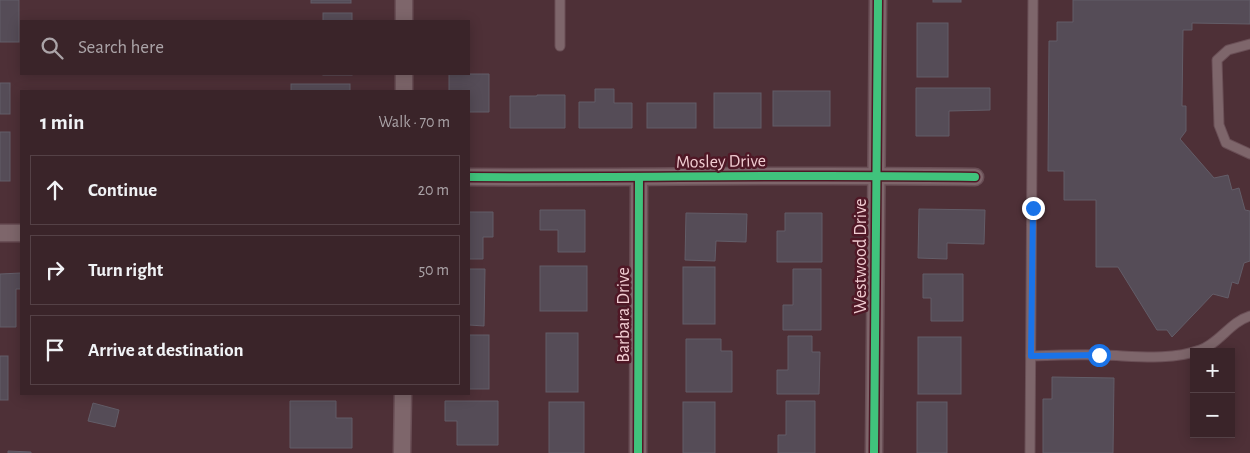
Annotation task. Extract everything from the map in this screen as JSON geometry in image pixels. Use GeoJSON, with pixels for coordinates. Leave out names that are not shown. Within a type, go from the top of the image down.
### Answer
{"type":"FeatureCollection","features":[{"type":"Feature","properties":{"kind":"street"},"geometry":{"type":"LineString","coordinates":[[404,0],[404,20]]}},
{"type":"Feature","properties":{"kind":"street","name":"Westwood Drive"},"geometry":{"type":"LineString","coordinates":[[874,453],[878,0]]}},
{"type":"Feature","properties":{"kind":"street"},"geometry":{"type":"LineString","coordinates":[[404,75],[404,90]]}},
{"type":"Feature","properties":{"kind":"street","name":"Mosley Drive"},"geometry":{"type":"LineString","coordinates":[[470,177],[639,178],[876,175],[974,177]]}},
{"type":"Feature","properties":{"kind":"street","name":"Barbara Drive"},"geometry":{"type":"LineString","coordinates":[[638,453],[639,178]]}},
{"type":"Feature","properties":{"kind":"street"},"geometry":{"type":"LineString","coordinates":[[0,233],[20,232]]}},
{"type":"Feature","properties":{"kind":"street"},"geometry":{"type":"LineString","coordinates":[[402,453],[403,395]]}},
{"type":"Feature","properties":{"kind":"lane"},"geometry":{"type":"LineString","coordinates":[[560,0],[560,46]]}},
{"type":"Feature","properties":{"kind":"lane"},"geometry":{"type":"LineString","coordinates":[[1030,453],[1033,0]]}},
{"type":"Feature","properties":{"kind":"lane"},"geometry":{"type":"LineString","coordinates":[[1250,44],[1228,50],[1218,60],[1219,125],[1226,143],[1250,154]]}},
{"type":"Feature","properties":{"kind":"lane"},"geometry":{"type":"LineString","coordinates":[[1031,356],[1170,356],[1200,350],[1243,318],[1250,316]]}},
{"type":"Feature","properties":{"kind":"building"},"geometry":{"type":"Polygon","coordinates":[[[0,0],[19,0],[19,42],[0,42],[0,0]]]}},
{"type":"Feature","properties":{"kind":"building"},"geometry":{"type":"Polygon","coordinates":[[[311,0],[351,0],[351,3],[311,3],[311,0]]]}},
{"type":"Feature","properties":{"kind":"building"},"geometry":{"type":"Polygon","coordinates":[[[933,0],[961,0],[961,2],[933,2],[933,0]]]}},
{"type":"Feature","properties":{"kind":"building"},"geometry":{"type":"Polygon","coordinates":[[[1073,0],[1250,0],[1250,24],[1192,23],[1192,30],[1183,30],[1182,106],[1186,106],[1186,131],[1180,139],[1214,178],[1228,175],[1232,190],[1239,188],[1245,210],[1250,211],[1250,261],[1244,263],[1238,284],[1232,282],[1228,298],[1213,294],[1172,337],[1167,330],[1157,330],[1118,267],[1096,267],[1096,200],[1064,200],[1064,171],[1048,171],[1049,41],[1057,41],[1057,22],[1073,22],[1073,0]]]}},
{"type":"Feature","properties":{"kind":"building"},"geometry":{"type":"Polygon","coordinates":[[[323,13],[352,13],[352,20],[323,20],[323,13]]]}},
{"type":"Feature","properties":{"kind":"building"},"geometry":{"type":"Polygon","coordinates":[[[917,23],[948,23],[948,77],[917,77],[917,23]]]}},
{"type":"Feature","properties":{"kind":"building"},"geometry":{"type":"Polygon","coordinates":[[[489,74],[489,112],[470,112],[470,90],[449,90],[449,75],[489,74]]]}},
{"type":"Feature","properties":{"kind":"building"},"geometry":{"type":"Polygon","coordinates":[[[0,83],[10,83],[10,114],[0,114],[0,83]]]}},
{"type":"Feature","properties":{"kind":"building"},"geometry":{"type":"Polygon","coordinates":[[[291,84],[350,84],[350,90],[291,90],[291,84]]]}},
{"type":"Feature","properties":{"kind":"building"},"geometry":{"type":"Polygon","coordinates":[[[916,88],[990,88],[990,110],[949,111],[949,136],[916,136],[916,88]]]}},
{"type":"Feature","properties":{"kind":"building"},"geometry":{"type":"Polygon","coordinates":[[[595,89],[614,89],[614,103],[632,103],[632,128],[579,128],[579,102],[595,102],[595,89]]]}},
{"type":"Feature","properties":{"kind":"building"},"geometry":{"type":"Polygon","coordinates":[[[773,91],[830,91],[830,126],[773,126],[773,91]]]}},
{"type":"Feature","properties":{"kind":"building"},"geometry":{"type":"Polygon","coordinates":[[[714,93],[761,93],[761,128],[714,128],[714,93]]]}},
{"type":"Feature","properties":{"kind":"building"},"geometry":{"type":"Polygon","coordinates":[[[565,95],[565,128],[510,128],[510,96],[565,95]]]}},
{"type":"Feature","properties":{"kind":"building"},"geometry":{"type":"Polygon","coordinates":[[[647,103],[696,103],[696,128],[647,128],[647,103]]]}},
{"type":"Feature","properties":{"kind":"building"},"geometry":{"type":"Polygon","coordinates":[[[0,132],[10,132],[10,181],[0,181],[0,132]]]}},
{"type":"Feature","properties":{"kind":"building"},"geometry":{"type":"Polygon","coordinates":[[[919,209],[985,210],[984,244],[947,243],[947,259],[918,258],[919,209]]]}},
{"type":"Feature","properties":{"kind":"building"},"geometry":{"type":"Polygon","coordinates":[[[540,210],[585,210],[585,252],[558,252],[558,230],[540,230],[540,210]]]}},
{"type":"Feature","properties":{"kind":"building"},"geometry":{"type":"Polygon","coordinates":[[[470,212],[493,212],[493,237],[483,237],[483,259],[470,259],[470,212]]]}},
{"type":"Feature","properties":{"kind":"building"},"geometry":{"type":"Polygon","coordinates":[[[686,213],[747,214],[746,242],[716,241],[715,261],[685,260],[686,213]]]}},
{"type":"Feature","properties":{"kind":"building"},"geometry":{"type":"Polygon","coordinates":[[[785,213],[822,213],[822,262],[777,262],[777,231],[785,231],[785,213]]]}},
{"type":"Feature","properties":{"kind":"building"},"geometry":{"type":"Polygon","coordinates":[[[540,266],[587,266],[587,311],[540,311],[540,266]]]}},
{"type":"Feature","properties":{"kind":"building"},"geometry":{"type":"Polygon","coordinates":[[[683,267],[715,267],[715,324],[683,324],[683,267]]]}},
{"type":"Feature","properties":{"kind":"building"},"geometry":{"type":"Polygon","coordinates":[[[470,269],[485,269],[484,326],[470,325],[470,269]]]}},
{"type":"Feature","properties":{"kind":"building"},"geometry":{"type":"Polygon","coordinates":[[[793,269],[821,269],[821,330],[783,330],[783,305],[793,305],[793,269]]]}},
{"type":"Feature","properties":{"kind":"building"},"geometry":{"type":"Polygon","coordinates":[[[20,273],[20,289],[16,289],[16,327],[0,327],[0,274],[20,273]]]}},
{"type":"Feature","properties":{"kind":"building"},"geometry":{"type":"Polygon","coordinates":[[[923,274],[963,274],[963,321],[931,321],[931,298],[923,298],[923,274]]]}},
{"type":"Feature","properties":{"kind":"building"},"geometry":{"type":"Polygon","coordinates":[[[546,333],[578,333],[578,392],[546,392],[546,333]]]}},
{"type":"Feature","properties":{"kind":"building"},"geometry":{"type":"Polygon","coordinates":[[[470,335],[489,335],[489,389],[470,389],[470,335]]]}},
{"type":"Feature","properties":{"kind":"building"},"geometry":{"type":"Polygon","coordinates":[[[788,336],[812,336],[812,352],[820,352],[819,394],[777,394],[777,370],[788,370],[788,336]]]}},
{"type":"Feature","properties":{"kind":"building"},"geometry":{"type":"Polygon","coordinates":[[[918,337],[961,337],[961,394],[918,394],[918,337]]]}},
{"type":"Feature","properties":{"kind":"building"},"geometry":{"type":"Polygon","coordinates":[[[686,339],[721,339],[721,351],[732,351],[732,392],[686,392],[686,339]]]}},
{"type":"Feature","properties":{"kind":"building"},"geometry":{"type":"Polygon","coordinates":[[[0,356],[8,356],[8,400],[0,400],[0,356]]]}},
{"type":"Feature","properties":{"kind":"building"},"geometry":{"type":"Polygon","coordinates":[[[1052,377],[1114,378],[1113,453],[1043,453],[1043,399],[1052,399],[1052,377]]]}},
{"type":"Feature","properties":{"kind":"building"},"geometry":{"type":"Polygon","coordinates":[[[290,401],[336,401],[336,418],[352,418],[352,448],[290,448],[290,401]]]}},
{"type":"Feature","properties":{"kind":"building"},"geometry":{"type":"Polygon","coordinates":[[[445,401],[498,401],[498,445],[457,445],[457,421],[445,421],[445,401]]]}},
{"type":"Feature","properties":{"kind":"building"},"geometry":{"type":"Polygon","coordinates":[[[786,401],[815,401],[815,453],[778,453],[778,435],[786,435],[786,401]]]}},
{"type":"Feature","properties":{"kind":"building"},"geometry":{"type":"Polygon","coordinates":[[[549,402],[584,402],[584,453],[549,453],[549,402]]]}},
{"type":"Feature","properties":{"kind":"building"},"geometry":{"type":"Polygon","coordinates":[[[683,402],[715,402],[715,453],[683,453],[683,402]]]}},
{"type":"Feature","properties":{"kind":"building"},"geometry":{"type":"Polygon","coordinates":[[[917,402],[947,402],[947,453],[917,453],[917,402]]]}},
{"type":"Feature","properties":{"kind":"building"},"geometry":{"type":"Polygon","coordinates":[[[93,403],[119,410],[115,427],[88,421],[93,403]]]}},
{"type":"Feature","properties":{"kind":"building"},"geometry":{"type":"Polygon","coordinates":[[[8,451],[31,452],[31,453],[8,453],[8,451]]]}},
{"type":"Feature","properties":{"kind":"cycle path"},"geometry":{"type":"LineString","coordinates":[[874,453],[878,0]]}},
{"type":"Feature","properties":{"kind":"cycle path"},"geometry":{"type":"LineString","coordinates":[[470,177],[975,177]]}},
{"type":"Feature","properties":{"kind":"cycle path"},"geometry":{"type":"LineString","coordinates":[[638,453],[639,178]]}},
{"type":"Feature","properties":{"kind":"route"},"geometry":{"type":"LineString","coordinates":[[1033,208],[1031,356],[1099,355]]}}]}
